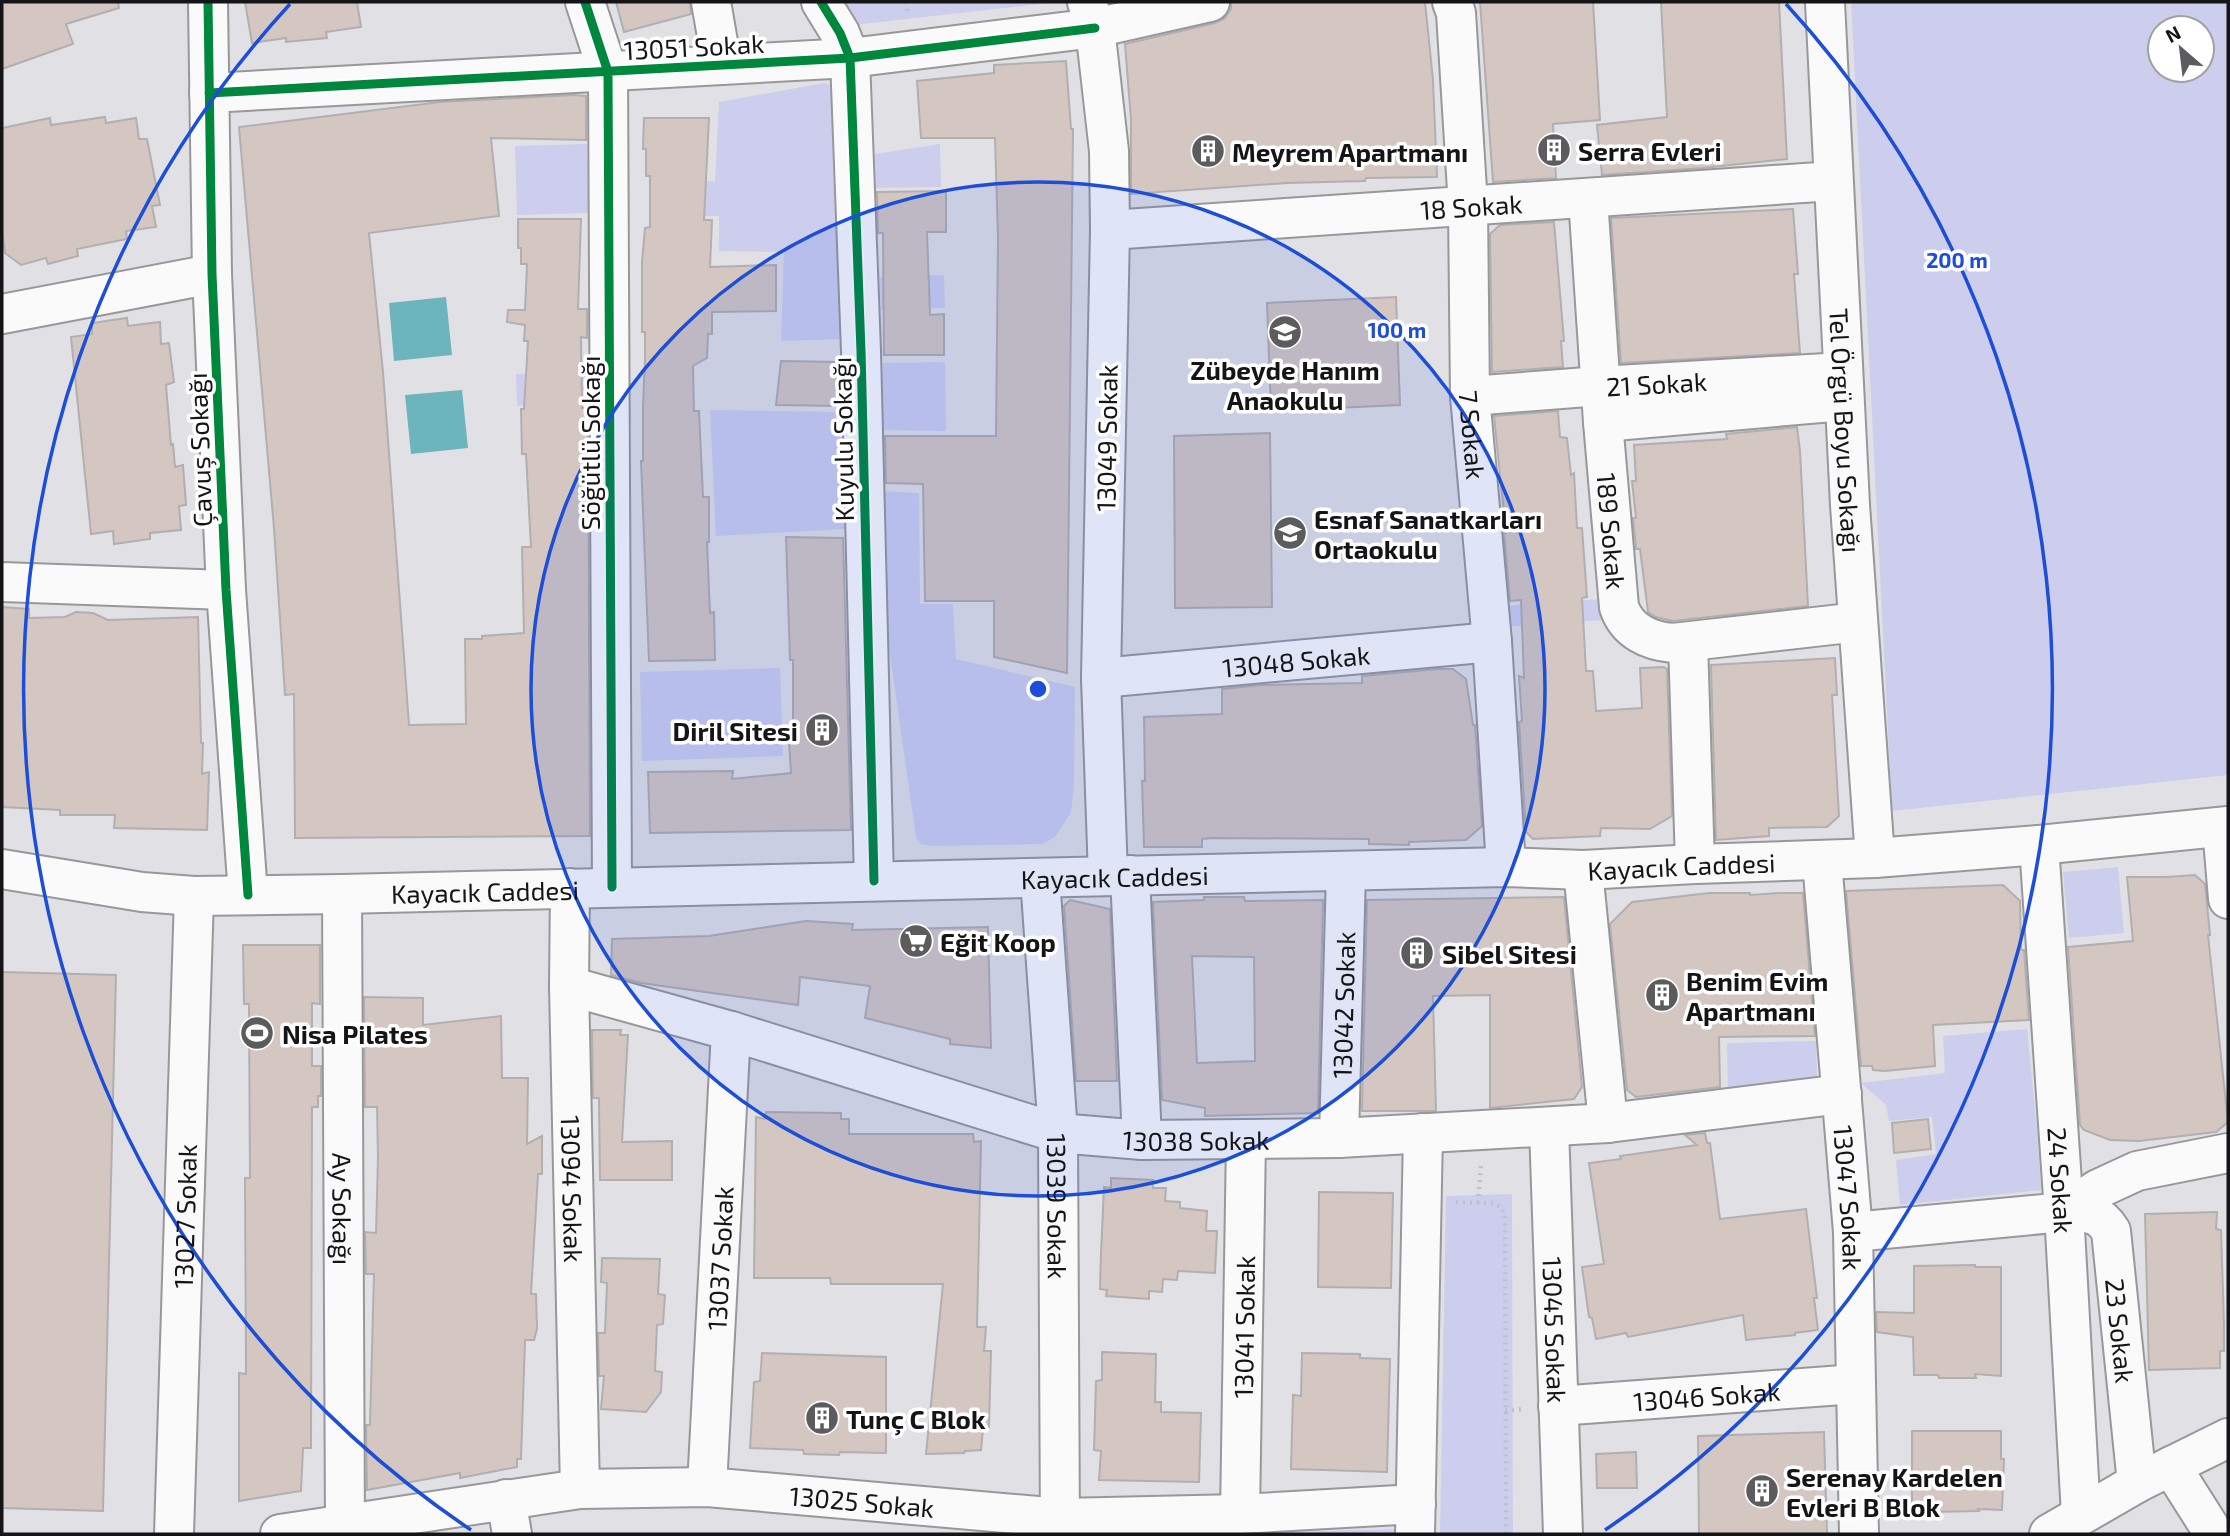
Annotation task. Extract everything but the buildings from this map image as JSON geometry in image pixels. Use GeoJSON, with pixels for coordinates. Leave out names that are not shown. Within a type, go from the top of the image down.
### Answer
{"type":"FeatureCollection","features":[{"type":"Feature","properties":{"kind":"street","name":"Çavuş Sokağı"},"geometry":{"type":"LineString","coordinates":[[208,2],[212,274],[226,590],[248,895]]}},
{"type":"Feature","properties":{"kind":"street","name":"Söğütlü Sokağı"},"geometry":{"type":"LineString","coordinates":[[585,2],[608,72],[612,887]]}},
{"type":"Feature","properties":{"kind":"street"},"geometry":{"type":"LineString","coordinates":[[710,2],[722,65]]}},
{"type":"Feature","properties":{"kind":"street","name":"Kuyulu Sokağı"},"geometry":{"type":"LineString","coordinates":[[821,2],[840,33],[850,58],[861,351],[874,881]]}},
{"type":"Feature","properties":{"kind":"street","name":"13051 Sokak"},"geometry":{"type":"LineString","coordinates":[[209,93],[850,58],[1091,15],[1210,2]]}},
{"type":"Feature","properties":{"kind":"street","name":"7 Sokak"},"geometry":{"type":"LineString","coordinates":[[1452,2],[1456,13],[1468,206],[1470,396],[1492,642],[1506,867]]}},
{"type":"Feature","properties":{"kind":"street","name":"Tel Örgü Boyu Sokağı"},"geometry":{"type":"LineString","coordinates":[[1825,2],[1843,386],[1875,858]]}},
{"type":"Feature","properties":{"kind":"street","name":"13049 Sokak"},"geometry":{"type":"LineString","coordinates":[[1091,15],[1109,151],[1110,230],[1101,678],[1142,1140]]}},
{"type":"Feature","properties":{"kind":"street","name":"18 Sokak"},"geometry":{"type":"LineString","coordinates":[[1110,230],[1833,181]]}},
{"type":"Feature","properties":{"kind":"street","name":"189 Sokak"},"geometry":{"type":"LineString","coordinates":[[1588,198],[1601,404],[1622,618],[1636,631],[1657,642],[1688,642],[1858,622]]}},
{"type":"Feature","properties":{"kind":"street"},"geometry":{"type":"LineString","coordinates":[[2,314],[212,274]]}},
{"type":"Feature","properties":{"kind":"street","name":"21 Sokak"},"geometry":{"type":"LineString","coordinates":[[1470,396],[1601,404],[1843,386]]}},
{"type":"Feature","properties":{"kind":"street"},"geometry":{"type":"LineString","coordinates":[[2,582],[226,590]]}},
{"type":"Feature","properties":{"kind":"street","name":"13048 Sokak"},"geometry":{"type":"LineString","coordinates":[[1101,678],[1492,642]]}},
{"type":"Feature","properties":{"kind":"street"},"geometry":{"type":"LineString","coordinates":[[1688,642],[1695,864]]}},
{"type":"Feature","properties":{"kind":"street"},"geometry":{"type":"LineString","coordinates":[[2225,826],[2228,899]]}},
{"type":"Feature","properties":{"kind":"street","name":"Kayacık Caddesi"},"geometry":{"type":"LineString","coordinates":[[2,869],[142,892],[194,895],[342,894],[1506,867],[1583,870],[1875,858],[2225,826]]}},
{"type":"Feature","properties":{"kind":"street","name":"24 Sokak"},"geometry":{"type":"LineString","coordinates":[[2039,845],[2081,1516]]}},
{"type":"Feature","properties":{"kind":"street","name":"13047 Sokak"},"geometry":{"type":"LineString","coordinates":[[1822,861],[1853,1231],[1859,1534]]}},
{"type":"Feature","properties":{"kind":"street"},"geometry":{"type":"LineString","coordinates":[[1583,870],[1608,1124]]}},
{"type":"Feature","properties":{"kind":"street","name":"13042 Sokak"},"geometry":{"type":"LineString","coordinates":[[1339,1138],[1346,871]]}},
{"type":"Feature","properties":{"kind":"street","name":"13039 Sokak"},"geometry":{"type":"LineString","coordinates":[[1040,878],[1058,1133],[1060,1526]]}},
{"type":"Feature","properties":{"kind":"street","name":"13094 Sokak"},"geometry":{"type":"LineString","coordinates":[[570,888],[569,986],[580,1489]]}},
{"type":"Feature","properties":{"kind":"street","name":"Ay Sokağı"},"geometry":{"type":"LineString","coordinates":[[342,894],[345,1524]]}},
{"type":"Feature","properties":{"kind":"street","name":"13027 Sokak"},"geometry":{"type":"LineString","coordinates":[[174,1534],[194,895]]}},
{"type":"Feature","properties":{"kind":"street","name":"13038 Sokak"},"geometry":{"type":"LineString","coordinates":[[569,986],[731,1031],[1058,1133],[1142,1140],[1339,1138],[1608,1124],[1842,1094]]}},
{"type":"Feature","properties":{"kind":"street","name":"13037 Sokak"},"geometry":{"type":"LineString","coordinates":[[707,1487],[731,1031]]}},
{"type":"Feature","properties":{"kind":"street","name":"13045 Sokak"},"geometry":{"type":"LineString","coordinates":[[1549,1127],[1563,1534]]}},
{"type":"Feature","properties":{"kind":"street"},"geometry":{"type":"LineString","coordinates":[[1415,1519],[1423,1133]]}},
{"type":"Feature","properties":{"kind":"street","name":"13041 Sokak"},"geometry":{"type":"LineString","coordinates":[[1240,1514],[1246,1139]]}},
{"type":"Feature","properties":{"kind":"street"},"geometry":{"type":"LineString","coordinates":[[2064,1212],[2098,1189],[2137,1171],[2228,1153]]}},
{"type":"Feature","properties":{"kind":"street","name":"23 Sokak"},"geometry":{"type":"LineString","coordinates":[[1853,1231],[2064,1212],[2094,1213],[2105,1220],[2110,1231],[2137,1483]]}},
{"type":"Feature","properties":{"kind":"street","name":"13046 Sokak"},"geometry":{"type":"LineString","coordinates":[[1559,1406],[1856,1384]]}},
{"type":"Feature","properties":{"kind":"street"},"geometry":{"type":"LineString","coordinates":[[2049,1534],[2137,1483],[2228,1438]]}},
{"type":"Feature","properties":{"kind":"street"},"geometry":{"type":"LineString","coordinates":[[2171,1466],[2214,1534]]}},
{"type":"Feature","properties":{"kind":"street","name":"13025 Sokak"},"geometry":{"type":"LineString","coordinates":[[280,1534],[345,1524],[509,1517],[580,1489],[707,1487],[1060,1526],[1240,1514],[1415,1519]]}},
{"type":"Feature","properties":{"kind":"path"},"geometry":{"type":"LineString","coordinates":[[1451,1208],[1456,1202],[1493,1203],[1501,1207],[1505,1216],[1506,1534]]}},
{"type":"Feature","properties":{"kind":"shaded area"},"geometry":{"type":"Polygon","coordinates":[[[841,2],[1049,2],[1050,3],[845,26],[841,2]]]}},
{"type":"Feature","properties":{"kind":"shaded area"},"geometry":{"type":"Polygon","coordinates":[[[1851,2],[2228,2],[2228,775],[1892,811],[1851,2]]]}},
{"type":"Feature","properties":{"kind":"shaded area"},"geometry":{"type":"Polygon","coordinates":[[[824,83],[839,88],[845,339],[781,341],[784,252],[719,251],[719,216],[650,216],[649,183],[715,181],[719,102],[824,83]]]}},
{"type":"Feature","properties":{"kind":"shaded area"},"geometry":{"type":"Polygon","coordinates":[[[587,144],[589,213],[517,215],[515,146],[587,144]]]}},
{"type":"Feature","properties":{"kind":"shaded area"},"geometry":{"type":"Polygon","coordinates":[[[940,144],[941,187],[870,188],[868,155],[940,144]]]}},
{"type":"Feature","properties":{"kind":"shaded area"},"geometry":{"type":"Polygon","coordinates":[[[944,275],[945,308],[881,310],[880,277],[944,275]]]}},
{"type":"Feature","properties":{"kind":"shaded area"},"geometry":{"type":"Polygon","coordinates":[[[446,297],[452,355],[394,361],[389,303],[446,297]]]}},
{"type":"Feature","properties":{"kind":"shaded area"},"geometry":{"type":"Polygon","coordinates":[[[945,362],[946,431],[882,430],[883,363],[945,362]]]}},
{"type":"Feature","properties":{"kind":"shaded area"},"geometry":{"type":"Polygon","coordinates":[[[589,371],[590,402],[517,406],[516,374],[589,371]]]}},
{"type":"Feature","properties":{"kind":"shaded area"},"geometry":{"type":"Polygon","coordinates":[[[462,390],[468,448],[411,454],[405,395],[462,390]]]}},
{"type":"Feature","properties":{"kind":"shaded area"},"geometry":{"type":"Polygon","coordinates":[[[710,410],[839,412],[846,529],[716,536],[710,410]]]}},
{"type":"Feature","properties":{"kind":"shaded area"},"geometry":{"type":"Polygon","coordinates":[[[879,491],[919,493],[920,604],[953,604],[956,659],[1075,687],[1074,785],[1071,812],[1055,837],[1042,844],[932,846],[921,844],[916,837],[884,613],[879,491]]]}},
{"type":"Feature","properties":{"kind":"shaded area"},"geometry":{"type":"Polygon","coordinates":[[[1602,599],[1604,620],[1504,627],[1503,606],[1602,599]]]}},
{"type":"Feature","properties":{"kind":"shaded area"},"geometry":{"type":"Polygon","coordinates":[[[780,668],[783,756],[642,761],[640,672],[780,668]]]}},
{"type":"Feature","properties":{"kind":"shaded area"},"geometry":{"type":"Polygon","coordinates":[[[2118,867],[2124,933],[2069,938],[2063,872],[2118,867]]]}},
{"type":"Feature","properties":{"kind":"shaded area"},"geometry":{"type":"Polygon","coordinates":[[[2027,1029],[2041,1190],[1900,1205],[1896,1160],[1936,1154],[1932,1117],[1889,1121],[1886,1105],[1861,1083],[1945,1073],[1943,1036],[2027,1029]]]}},
{"type":"Feature","properties":{"kind":"shaded area"},"geometry":{"type":"Polygon","coordinates":[[[1816,1041],[1817,1077],[1728,1091],[1727,1043],[1816,1041]]]}},
{"type":"Feature","properties":{"kind":"shaded area"},"geometry":{"type":"Polygon","coordinates":[[[1512,1194],[1513,1534],[1440,1534],[1446,1196],[1512,1194]]]}},
{"type":"Feature","properties":{"kind":"shaded area"},"geometry":{"type":"Polygon","coordinates":[[[1412,1529],[1412,1534],[1180,1534],[1412,1529]]]}},
{"type":"Feature","properties":{"kind":"cycle path"},"geometry":{"type":"LineString","coordinates":[[208,2],[212,274],[226,590],[248,895]]}},
{"type":"Feature","properties":{"kind":"cycle path"},"geometry":{"type":"LineString","coordinates":[[585,2],[608,72],[612,887]]}},
{"type":"Feature","properties":{"kind":"cycle path"},"geometry":{"type":"LineString","coordinates":[[821,2],[840,33],[850,58],[861,351],[874,881]]}},
{"type":"Feature","properties":{"kind":"cycle path"},"geometry":{"type":"LineString","coordinates":[[209,93],[850,58],[1095,28]]}},
{"type":"Feature","properties":{"kind":"place","name":"Serra Evleri"},"geometry":{"type":"Point","coordinates":[1554,150]}},
{"type":"Feature","properties":{"kind":"place","name":"Meyrem Apartmanı"},"geometry":{"type":"Point","coordinates":[1208,151]}},
{"type":"Feature","properties":{"kind":"place","name":"Zübeyde Hanım Anaokulu"},"geometry":{"type":"Point","coordinates":[1285,332]}},
{"type":"Feature","properties":{"kind":"place","name":"Esnaf Sanatkarları Ortaokulu"},"geometry":{"type":"Point","coordinates":[1290,533]}},
{"type":"Feature","properties":{"kind":"place","name":"Diril Sitesi"},"geometry":{"type":"Point","coordinates":[822,730]}},
{"type":"Feature","properties":{"kind":"place","name":"Eğit Koop"},"geometry":{"type":"Point","coordinates":[916,941]}},
{"type":"Feature","properties":{"kind":"place","name":"Sibel Sitesi"},"geometry":{"type":"Point","coordinates":[1417,953]}},
{"type":"Feature","properties":{"kind":"place","name":"Benim Evim Apartmanı"},"geometry":{"type":"Point","coordinates":[1662,995]}},
{"type":"Feature","properties":{"kind":"place","name":"Nisa Pilates"},"geometry":{"type":"Point","coordinates":[257,1033]}},
{"type":"Feature","properties":{"kind":"place","name":"Tunç C Blok"},"geometry":{"type":"Point","coordinates":[822,1418]}},
{"type":"Feature","properties":{"kind":"place","name":"Serenay Kardelen Evleri B Blok"},"geometry":{"type":"Point","coordinates":[1762,1491]}}]}
